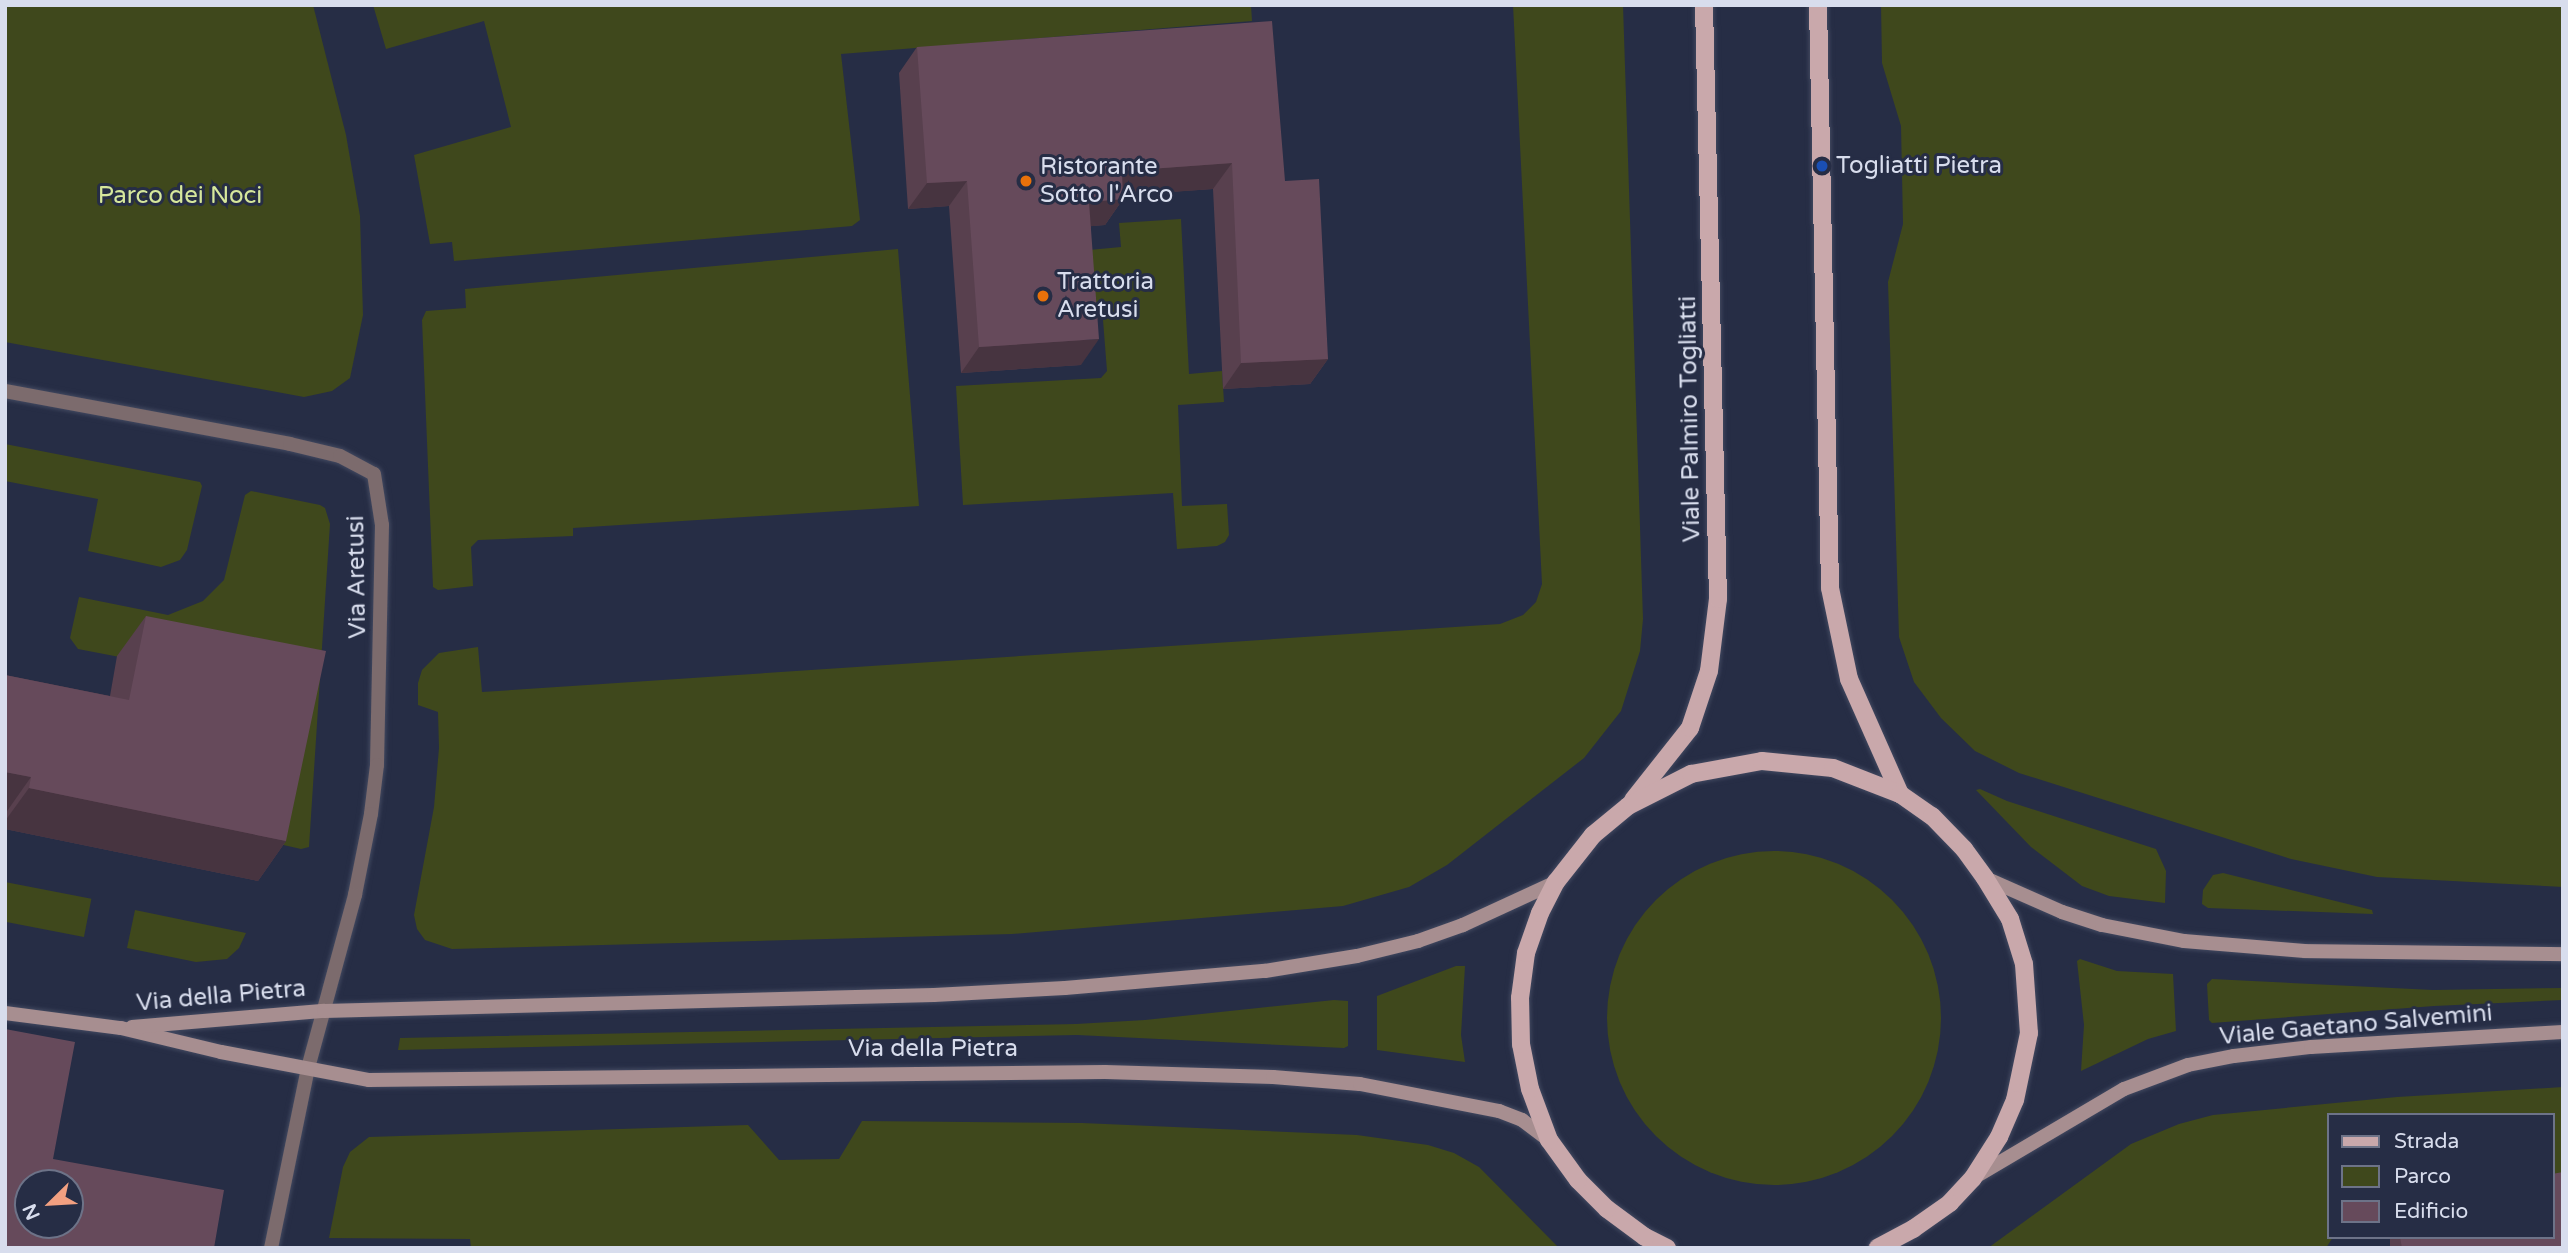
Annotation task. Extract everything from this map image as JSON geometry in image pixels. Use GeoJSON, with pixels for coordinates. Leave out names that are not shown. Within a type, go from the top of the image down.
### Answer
{"type":"FeatureCollection","features":[{"type":"Feature","properties":{"kind":"main road","name":"Viale Palmiro Togliatti"},"geometry":{"type":"LineString","coordinates":[[1628,806],[1690,728],[1709,671],[1718,599],[1704,5]]}},
{"type":"Feature","properties":{"kind":"main road"},"geometry":{"type":"LineString","coordinates":[[1818,5],[1830,588],[1849,679],[1900,794]]}},
{"type":"Feature","properties":{"kind":"main road"},"geometry":{"type":"LineString","coordinates":[[1667,1248],[1644,1237],[1607,1209],[1578,1180],[1549,1140],[1530,1089],[1521,1044],[1520,998],[1526,953],[1540,913],[1556,882],[1593,835],[1628,806],[1691,774],[1762,761],[1833,768],[1900,794],[1932,816],[1964,849],[1985,878],[2010,919],[2024,964],[2029,1033],[2015,1100],[1999,1137],[1973,1178],[1950,1203],[1880,1247]]}},
{"type":"Feature","properties":{"kind":"main road"},"geometry":{"type":"LineString","coordinates":[[1985,878],[2049,907],[2102,925],[2184,941],[2305,951],[2563,954]]}},
{"type":"Feature","properties":{"kind":"main road","name":"Via della Pietra"},"geometry":{"type":"LineString","coordinates":[[121,1028],[324,1011],[934,995],[1065,988],[1265,971],[1357,956],[1418,941],[1463,925],[1556,882]]}},
{"type":"Feature","properties":{"kind":"main road","name":"Via della Pietra"},"geometry":{"type":"LineString","coordinates":[[5,1013],[121,1028],[353,1078],[390,1081],[873,1072],[1105,1072],[1273,1077],[1360,1084],[1472,1103],[1522,1120],[1549,1140]]}},
{"type":"Feature","properties":{"kind":"main road","name":"Viale Gaetano Salvemini"},"geometry":{"type":"LineString","coordinates":[[1973,1178],[2124,1089],[2188,1065],[2234,1056],[2311,1047],[2563,1032]]}},
{"type":"Feature","properties":{"kind":"street","name":"Via Aretusi"},"geometry":{"type":"LineString","coordinates":[[5,391],[290,444],[340,456],[374,474],[382,525],[377,765],[366,852],[324,1011]]}},
{"type":"Feature","properties":{"kind":"street","name":"Via della Pietra"},"geometry":{"type":"LineString","coordinates":[[308,1068],[324,1011]]}},
{"type":"Feature","properties":{"kind":"street"},"geometry":{"type":"LineString","coordinates":[[271,1248],[308,1068]]}},
{"type":"Feature","properties":{"kind":"green space","name":"Parco dei Noci"},"geometry":{"type":"Polygon","coordinates":[[[5,5],[313,5],[346,135],[360,216],[363,315],[350,378],[332,391],[304,397],[5,342],[5,5]]]}},
{"type":"Feature","properties":{"kind":"green space"},"geometry":{"type":"Polygon","coordinates":[[[373,5],[1251,5],[1252,21],[841,54],[860,220],[852,226],[454,261],[452,242],[430,244],[414,155],[511,127],[484,21],[386,49],[373,5]]]}},
{"type":"Feature","properties":{"kind":"green space"},"geometry":{"type":"Polygon","coordinates":[[[1513,5],[1623,5],[1643,619],[1640,651],[1621,711],[1584,758],[1447,865],[1409,887],[1343,906],[1012,934],[452,949],[425,940],[417,929],[414,915],[434,807],[439,748],[438,712],[418,705],[418,683],[422,670],[439,653],[478,647],[482,692],[1500,624],[1523,615],[1536,602],[1542,584],[1513,5]]]}},
{"type":"Feature","properties":{"kind":"green space"},"geometry":{"type":"Polygon","coordinates":[[[1881,5],[2563,5],[2563,887],[2377,877],[2291,859],[2019,773],[1975,751],[1941,718],[1914,682],[1899,637],[1888,282],[1903,224],[1901,126],[1882,63],[1881,5]]]}},
{"type":"Feature","properties":{"kind":"green space"},"geometry":{"type":"Polygon","coordinates":[[[1181,219],[1189,374],[1222,371],[1224,402],[1178,405],[1182,506],[1227,504],[1229,535],[1225,542],[1217,546],[1177,549],[1173,493],[963,505],[956,386],[1101,378],[1107,371],[1103,320],[1094,316],[1089,250],[1121,247],[1119,223],[1181,219]]]}},
{"type":"Feature","properties":{"kind":"green space"},"geometry":{"type":"Polygon","coordinates":[[[898,249],[919,506],[573,528],[573,536],[478,540],[471,547],[473,586],[438,590],[433,587],[422,320],[426,311],[466,308],[465,289],[898,249]]]}},
{"type":"Feature","properties":{"kind":"green space"},"geometry":{"type":"Polygon","coordinates":[[[5,444],[200,482],[202,486],[187,550],[180,560],[161,567],[88,551],[98,499],[5,481],[5,444]]]}},
{"type":"Feature","properties":{"kind":"green space"},"geometry":{"type":"Polygon","coordinates":[[[251,491],[320,505],[325,508],[330,524],[309,847],[301,849],[266,841],[297,691],[78,649],[70,638],[79,597],[168,615],[203,601],[224,580],[245,495],[251,491]]]}},
{"type":"Feature","properties":{"kind":"green space"},"geometry":{"type":"Polygon","coordinates":[[[1980,789],[2007,801],[2156,849],[2166,871],[2165,903],[2109,896],[2082,886],[2031,847],[1976,790],[1980,789]]]}},
{"type":"Feature","properties":{"kind":"green space"},"geometry":{"type":"Polygon","coordinates":[[[1774,851],[1807,855],[1838,864],[1867,879],[1892,900],[1913,925],[1928,954],[1937,985],[1941,1018],[1937,1051],[1928,1082],[1913,1111],[1892,1136],[1867,1157],[1838,1172],[1807,1181],[1774,1185],[1741,1181],[1710,1172],[1681,1157],[1656,1136],[1635,1111],[1620,1082],[1611,1051],[1607,1018],[1611,985],[1620,954],[1635,925],[1656,900],[1681,879],[1710,864],[1741,855],[1774,851]]]}},
{"type":"Feature","properties":{"kind":"green space"},"geometry":{"type":"Polygon","coordinates":[[[2223,873],[2372,910],[2373,914],[2208,908],[2202,904],[2203,890],[2213,875],[2223,873]]]}},
{"type":"Feature","properties":{"kind":"green space"},"geometry":{"type":"Polygon","coordinates":[[[5,882],[91,899],[84,937],[5,922],[5,882]]]}},
{"type":"Feature","properties":{"kind":"green space"},"geometry":{"type":"Polygon","coordinates":[[[135,910],[246,933],[239,948],[227,959],[196,962],[127,948],[135,910]]]}},
{"type":"Feature","properties":{"kind":"green space"},"geometry":{"type":"Polygon","coordinates":[[[2080,959],[2117,971],[2173,974],[2176,1031],[2148,1039],[2081,1071],[2084,1025],[2077,961],[2080,959]]]}},
{"type":"Feature","properties":{"kind":"green space"},"geometry":{"type":"Polygon","coordinates":[[[1456,966],[1465,966],[1461,1035],[1465,1062],[1377,1050],[1377,996],[1456,966]]]}},
{"type":"Feature","properties":{"kind":"green space"},"geometry":{"type":"Polygon","coordinates":[[[2212,979],[2433,990],[2563,988],[2563,1000],[2434,1006],[2212,1023],[2209,1020],[2207,984],[2212,979]]]}},
{"type":"Feature","properties":{"kind":"green space"},"geometry":{"type":"Polygon","coordinates":[[[1334,1000],[1348,1001],[1348,1046],[1344,1048],[1077,1035],[398,1050],[400,1038],[1076,1024],[1145,1020],[1334,1000]]]}},
{"type":"Feature","properties":{"kind":"green space"},"geometry":{"type":"Polygon","coordinates":[[[2563,1087],[2563,1188],[2554,1190],[2554,1113],[2326,1113],[2326,1239],[2332,1239],[2326,1248],[1988,1248],[2131,1144],[2179,1124],[2213,1115],[2397,1097],[2563,1087]]]}},
{"type":"Feature","properties":{"kind":"green space"},"geometry":{"type":"Polygon","coordinates":[[[862,1121],[1082,1123],[1357,1135],[1428,1145],[1454,1153],[1479,1167],[1559,1248],[471,1248],[470,1239],[329,1238],[343,1167],[350,1152],[369,1137],[748,1125],[779,1160],[839,1159],[862,1121]]]}},
{"type":"Feature","properties":{"kind":"building"},"geometry":{"type":"Polygon","coordinates":[[[1272,21],[1285,181],[1319,179],[1328,359],[1241,363],[1232,163],[1122,171],[1123,199],[1089,202],[1099,339],[979,347],[967,181],[927,183],[917,47],[1272,21]]]}},
{"type":"Feature","properties":{"kind":"building"},"geometry":{"type":"Polygon","coordinates":[[[146,616],[326,651],[286,841],[29,788],[31,777],[5,772],[5,675],[129,700],[146,616]]]}},
{"type":"Feature","properties":{"kind":"building"},"geometry":{"type":"Polygon","coordinates":[[[5,1029],[75,1042],[53,1159],[224,1190],[214,1248],[5,1248],[5,1029]]]}},
{"type":"Feature","properties":{"kind":"building"},"geometry":{"type":"Polygon","coordinates":[[[2563,1172],[2563,1248],[2402,1248],[2400,1239],[2554,1239],[2554,1174],[2563,1172]]]}},
{"type":"Feature","properties":{"kind":"place","name":"Togliatti Pietra"},"geometry":{"type":"Point","coordinates":[1822,166]}},
{"type":"Feature","properties":{"kind":"place","name":"Ristorante Sotto l'Arco"},"geometry":{"type":"Point","coordinates":[1026,181]}},
{"type":"Feature","properties":{"kind":"place","name":"Trattoria Aretusi"},"geometry":{"type":"Point","coordinates":[1043,296]}}]}
